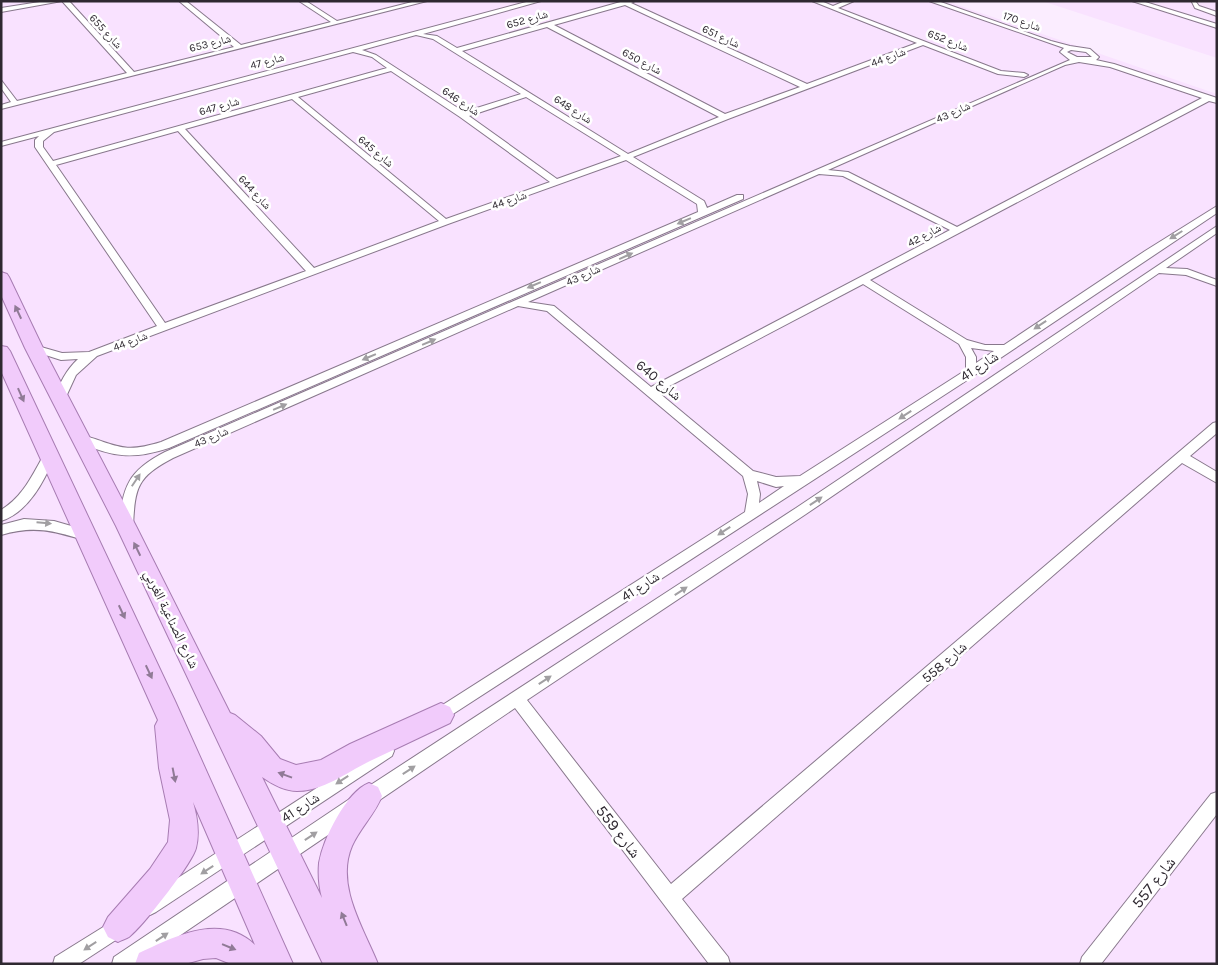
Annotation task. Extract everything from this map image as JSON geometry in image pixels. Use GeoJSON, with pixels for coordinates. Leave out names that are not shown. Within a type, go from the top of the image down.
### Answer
{"type":"FeatureCollection","features":[{"type":"Feature","properties":{"kind":"main road","name":"شارع الصناعية الغربي"},"geometry":{"type":"LineString","coordinates":[[1,277],[34,348],[126,526],[339,964]]}},
{"type":"Feature","properties":{"kind":"main road"},"geometry":{"type":"LineString","coordinates":[[1,350],[166,709],[244,882],[278,964]]}},
{"type":"Feature","properties":{"kind":"main road"},"geometry":{"type":"LineString","coordinates":[[118,927],[160,879],[182,847],[184,820],[172,768],[166,709]]}},
{"type":"Feature","properties":{"kind":"main road"},"geometry":{"type":"LineString","coordinates":[[220,718],[252,745],[271,768],[280,774],[296,778],[316,775],[329,770],[359,753],[441,714]]}},
{"type":"Feature","properties":{"kind":"main road"},"geometry":{"type":"LineString","coordinates":[[363,964],[336,896],[333,866],[341,838],[368,796]]}},
{"type":"Feature","properties":{"kind":"main road"},"geometry":{"type":"LineString","coordinates":[[150,964],[186,946],[205,942],[222,944],[237,950],[252,964]]}},
{"type":"Feature","properties":{"kind":"street"},"geometry":{"type":"LineString","coordinates":[[1,10],[60,1]]}},
{"type":"Feature","properties":{"kind":"street","name":"شارع 655"},"geometry":{"type":"LineString","coordinates":[[65,1],[132,74]]}},
{"type":"Feature","properties":{"kind":"street"},"geometry":{"type":"LineString","coordinates":[[182,1],[238,47]]}},
{"type":"Feature","properties":{"kind":"street"},"geometry":{"type":"LineString","coordinates":[[302,1],[336,23]]}},
{"type":"Feature","properties":{"kind":"street","name":"شارع 47"},"geometry":{"type":"LineString","coordinates":[[1,138],[519,1]]}},
{"type":"Feature","properties":{"kind":"street","name":"شارع 47"},"geometry":{"type":"LineString","coordinates":[[1,144],[538,1]]}},
{"type":"Feature","properties":{"kind":"street","name":"شارع 652"},"geometry":{"type":"LineString","coordinates":[[815,1],[1000,73],[1006,77],[1008,82]]}},
{"type":"Feature","properties":{"kind":"street"},"geometry":{"type":"LineString","coordinates":[[832,8],[851,1]]}},
{"type":"Feature","properties":{"kind":"street","name":"شارع 170"},"geometry":{"type":"LineString","coordinates":[[932,1],[1049,42],[1066,50]]}},
{"type":"Feature","properties":{"kind":"street","name":"شارع 653"},"geometry":{"type":"LineString","coordinates":[[1,106],[420,2]]}},
{"type":"Feature","properties":{"kind":"street","name":"شارع 652"},"geometry":{"type":"LineString","coordinates":[[457,50],[629,2]]}},
{"type":"Feature","properties":{"kind":"street","name":"شارع 651"},"geometry":{"type":"LineString","coordinates":[[629,2],[807,87]]}},
{"type":"Feature","properties":{"kind":"street"},"geometry":{"type":"LineString","coordinates":[[1139,2],[1159,3],[1216,20]]}},
{"type":"Feature","properties":{"kind":"street"},"geometry":{"type":"LineString","coordinates":[[1159,3],[1216,20]]}},
{"type":"Feature","properties":{"kind":"street"},"geometry":{"type":"LineString","coordinates":[[1159,3],[1182,11]]}},
{"type":"Feature","properties":{"kind":"street"},"geometry":{"type":"LineString","coordinates":[[1194,4],[1216,20]]}},
{"type":"Feature","properties":{"kind":"street","name":"شارع 650"},"geometry":{"type":"LineString","coordinates":[[549,25],[724,117]]}},
{"type":"Feature","properties":{"kind":"street"},"geometry":{"type":"LineString","coordinates":[[435,37],[435,32],[439,27]]}},
{"type":"Feature","properties":{"kind":"street","name":"شارع 648"},"geometry":{"type":"LineString","coordinates":[[412,34],[435,37],[698,200],[728,202]]}},
{"type":"Feature","properties":{"kind":"street","name":"شارع 44"},"geometry":{"type":"LineString","coordinates":[[60,398],[70,373],[76,366],[93,354],[445,222],[627,157],[724,117],[924,43]]}},
{"type":"Feature","properties":{"kind":"street"},"geometry":{"type":"LineString","coordinates":[[1066,50],[1212,100]]}},
{"type":"Feature","properties":{"kind":"street"},"geometry":{"type":"LineString","coordinates":[[1066,50],[1088,50],[1088,59]]}},
{"type":"Feature","properties":{"kind":"street","name":"شارع 43"},"geometry":{"type":"LineString","coordinates":[[82,439],[108,450],[127,454],[158,447],[1008,82],[1056,61],[1066,50]]}},
{"type":"Feature","properties":{"kind":"street","name":"شارع 646"},"geometry":{"type":"LineString","coordinates":[[348,51],[369,53],[393,68],[463,115],[557,183]]}},
{"type":"Feature","properties":{"kind":"street","name":"شارع 43"},"geometry":{"type":"LineString","coordinates":[[126,526],[128,500],[132,484],[142,472],[155,462],[1063,64],[1088,59]]}},
{"type":"Feature","properties":{"kind":"street","name":"شارع 647"},"geometry":{"type":"LineString","coordinates":[[51,164],[393,68]]}},
{"type":"Feature","properties":{"kind":"street","name":"شارع 652"},"geometry":{"type":"LineString","coordinates":[[1000,73],[1024,74]]}},
{"type":"Feature","properties":{"kind":"street"},"geometry":{"type":"LineString","coordinates":[[1,82],[15,103]]}},
{"type":"Feature","properties":{"kind":"street"},"geometry":{"type":"LineString","coordinates":[[463,115],[528,94]]}},
{"type":"Feature","properties":{"kind":"street","name":"شارع 645"},"geometry":{"type":"LineString","coordinates":[[293,96],[445,222]]}},
{"type":"Feature","properties":{"kind":"street","name":"شارع 42"},"geometry":{"type":"LineString","coordinates":[[650,392],[956,230],[1212,100]]}},
{"type":"Feature","properties":{"kind":"street","name":"شارع 644"},"geometry":{"type":"LineString","coordinates":[[180,128],[313,272]]}},
{"type":"Feature","properties":{"kind":"street"},"geometry":{"type":"LineString","coordinates":[[54,130],[38,143],[162,328]]}},
{"type":"Feature","properties":{"kind":"street"},"geometry":{"type":"LineString","coordinates":[[842,161],[841,168],[845,174]]}},
{"type":"Feature","properties":{"kind":"street"},"geometry":{"type":"LineString","coordinates":[[818,172],[845,174],[956,230]]}},
{"type":"Feature","properties":{"kind":"street"},"geometry":{"type":"LineString","coordinates":[[698,200],[703,206],[704,212]]}},
{"type":"Feature","properties":{"kind":"street","name":"شارع 41"},"geometry":{"type":"LineString","coordinates":[[62,964],[441,714],[971,372],[1217,209]]}},
{"type":"Feature","properties":{"kind":"street","name":"شارع 41"},"geometry":{"type":"LineString","coordinates":[[121,964],[368,796],[801,511],[1217,230]]}},
{"type":"Feature","properties":{"kind":"street"},"geometry":{"type":"LineString","coordinates":[[1186,251],[1188,262],[1198,274]]}},
{"type":"Feature","properties":{"kind":"street"},"geometry":{"type":"LineString","coordinates":[[1158,270],[1177,270],[1198,274],[1217,283]]}},
{"type":"Feature","properties":{"kind":"street"},"geometry":{"type":"LineString","coordinates":[[863,280],[963,342],[985,348],[1007,348]]}},
{"type":"Feature","properties":{"kind":"street"},"geometry":{"type":"LineString","coordinates":[[517,304],[550,308],[549,298],[553,289]]}},
{"type":"Feature","properties":{"kind":"street","name":"شارع 640"},"geometry":{"type":"LineString","coordinates":[[550,308],[749,474],[776,482],[804,480]]}},
{"type":"Feature","properties":{"kind":"street"},"geometry":{"type":"LineString","coordinates":[[963,342],[971,357],[971,372]]}},
{"type":"Feature","properties":{"kind":"street","name":"شارع 44"},"geometry":{"type":"LineString","coordinates":[[34,348],[61,357],[93,354]]}},
{"type":"Feature","properties":{"kind":"street","name":"شارع 558"},"geometry":{"type":"LineString","coordinates":[[670,897],[1217,426]]}},
{"type":"Feature","properties":{"kind":"street"},"geometry":{"type":"LineString","coordinates":[[1,516],[21,503],[31,493],[49,456]]}},
{"type":"Feature","properties":{"kind":"street"},"geometry":{"type":"LineString","coordinates":[[1181,457],[1217,478]]}},
{"type":"Feature","properties":{"kind":"street"},"geometry":{"type":"LineString","coordinates":[[749,474],[754,494],[751,514]]}},
{"type":"Feature","properties":{"kind":"street"},"geometry":{"type":"LineString","coordinates":[[1,530],[26,523],[40,522],[87,536]]}},
{"type":"Feature","properties":{"kind":"street","name":"شارع 559"},"geometry":{"type":"LineString","coordinates":[[517,698],[721,964]]}},
{"type":"Feature","properties":{"kind":"street","name":"شارع 557"},"geometry":{"type":"LineString","coordinates":[[1089,964],[1217,800]]}},
{"type":"Feature","properties":{"kind":"shaded area"},"geometry":{"type":"Polygon","coordinates":[[[1,1],[946,1],[1217,94],[1217,964],[1,964],[1,1]]]}},
{"type":"Feature","properties":{"kind":"shaded area"},"geometry":{"type":"Polygon","coordinates":[[[1042,1],[1217,1],[1217,58],[1042,1]]]}}]}
